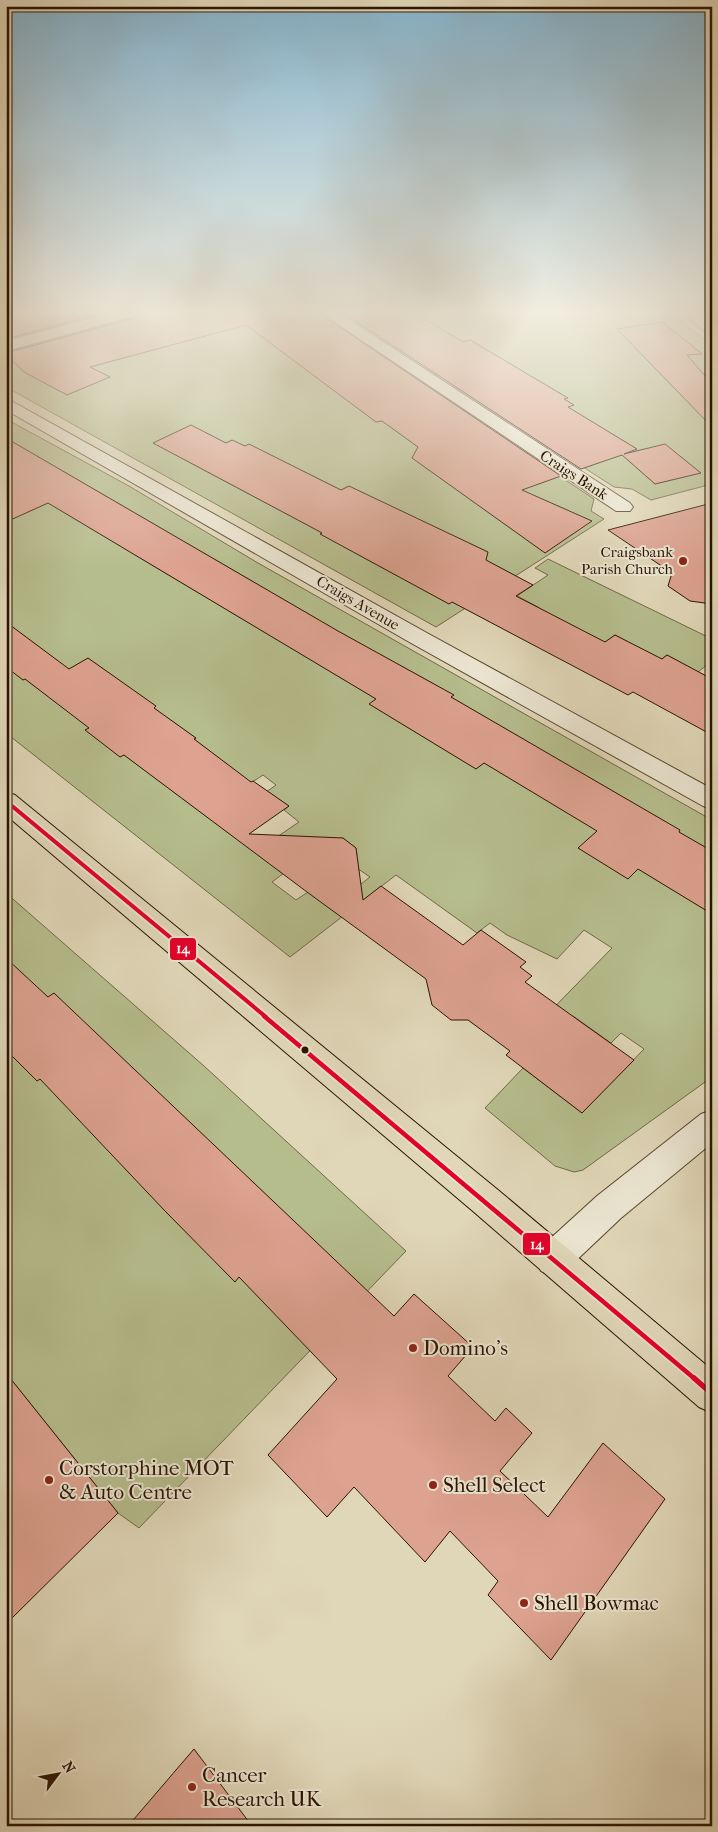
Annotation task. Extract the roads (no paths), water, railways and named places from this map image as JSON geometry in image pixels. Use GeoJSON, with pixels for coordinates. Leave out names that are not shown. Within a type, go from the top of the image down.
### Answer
{"type":"FeatureCollection","features":[{"type":"Feature","properties":{"kind":"main road"},"geometry":{"type":"LineString","coordinates":[[6,801],[712,1394]]}},
{"type":"Feature","properties":{"kind":"street","name":"Craigs Bank"},"geometry":{"type":"LineString","coordinates":[[454,396],[622,507]]}},
{"type":"Feature","properties":{"kind":"street","name":"Craigs Avenue"},"geometry":{"type":"LineString","coordinates":[[6,403],[419,638],[712,800]]}},
{"type":"Feature","properties":{"kind":"street"},"geometry":{"type":"LineString","coordinates":[[553,1259],[609,1207],[712,1124]]}},
{"type":"Feature","properties":{"kind":"place","name":"Craigsbank Parish Church"},"geometry":{"type":"Point","coordinates":[683,561]}},
{"type":"Feature","properties":{"kind":"place","name":"Domino's"},"geometry":{"type":"Point","coordinates":[413,1348]}},
{"type":"Feature","properties":{"kind":"place","name":"Corstorphine MOT & Auto Centre"},"geometry":{"type":"Point","coordinates":[49,1480]}},
{"type":"Feature","properties":{"kind":"place","name":"Shell Select"},"geometry":{"type":"Point","coordinates":[433,1485]}},
{"type":"Feature","properties":{"kind":"place","name":"Shell Bowmac"},"geometry":{"type":"Point","coordinates":[524,1603]}},
{"type":"Feature","properties":{"kind":"place","name":"Cancer Research UK"},"geometry":{"type":"Point","coordinates":[192,1787]}}]}
